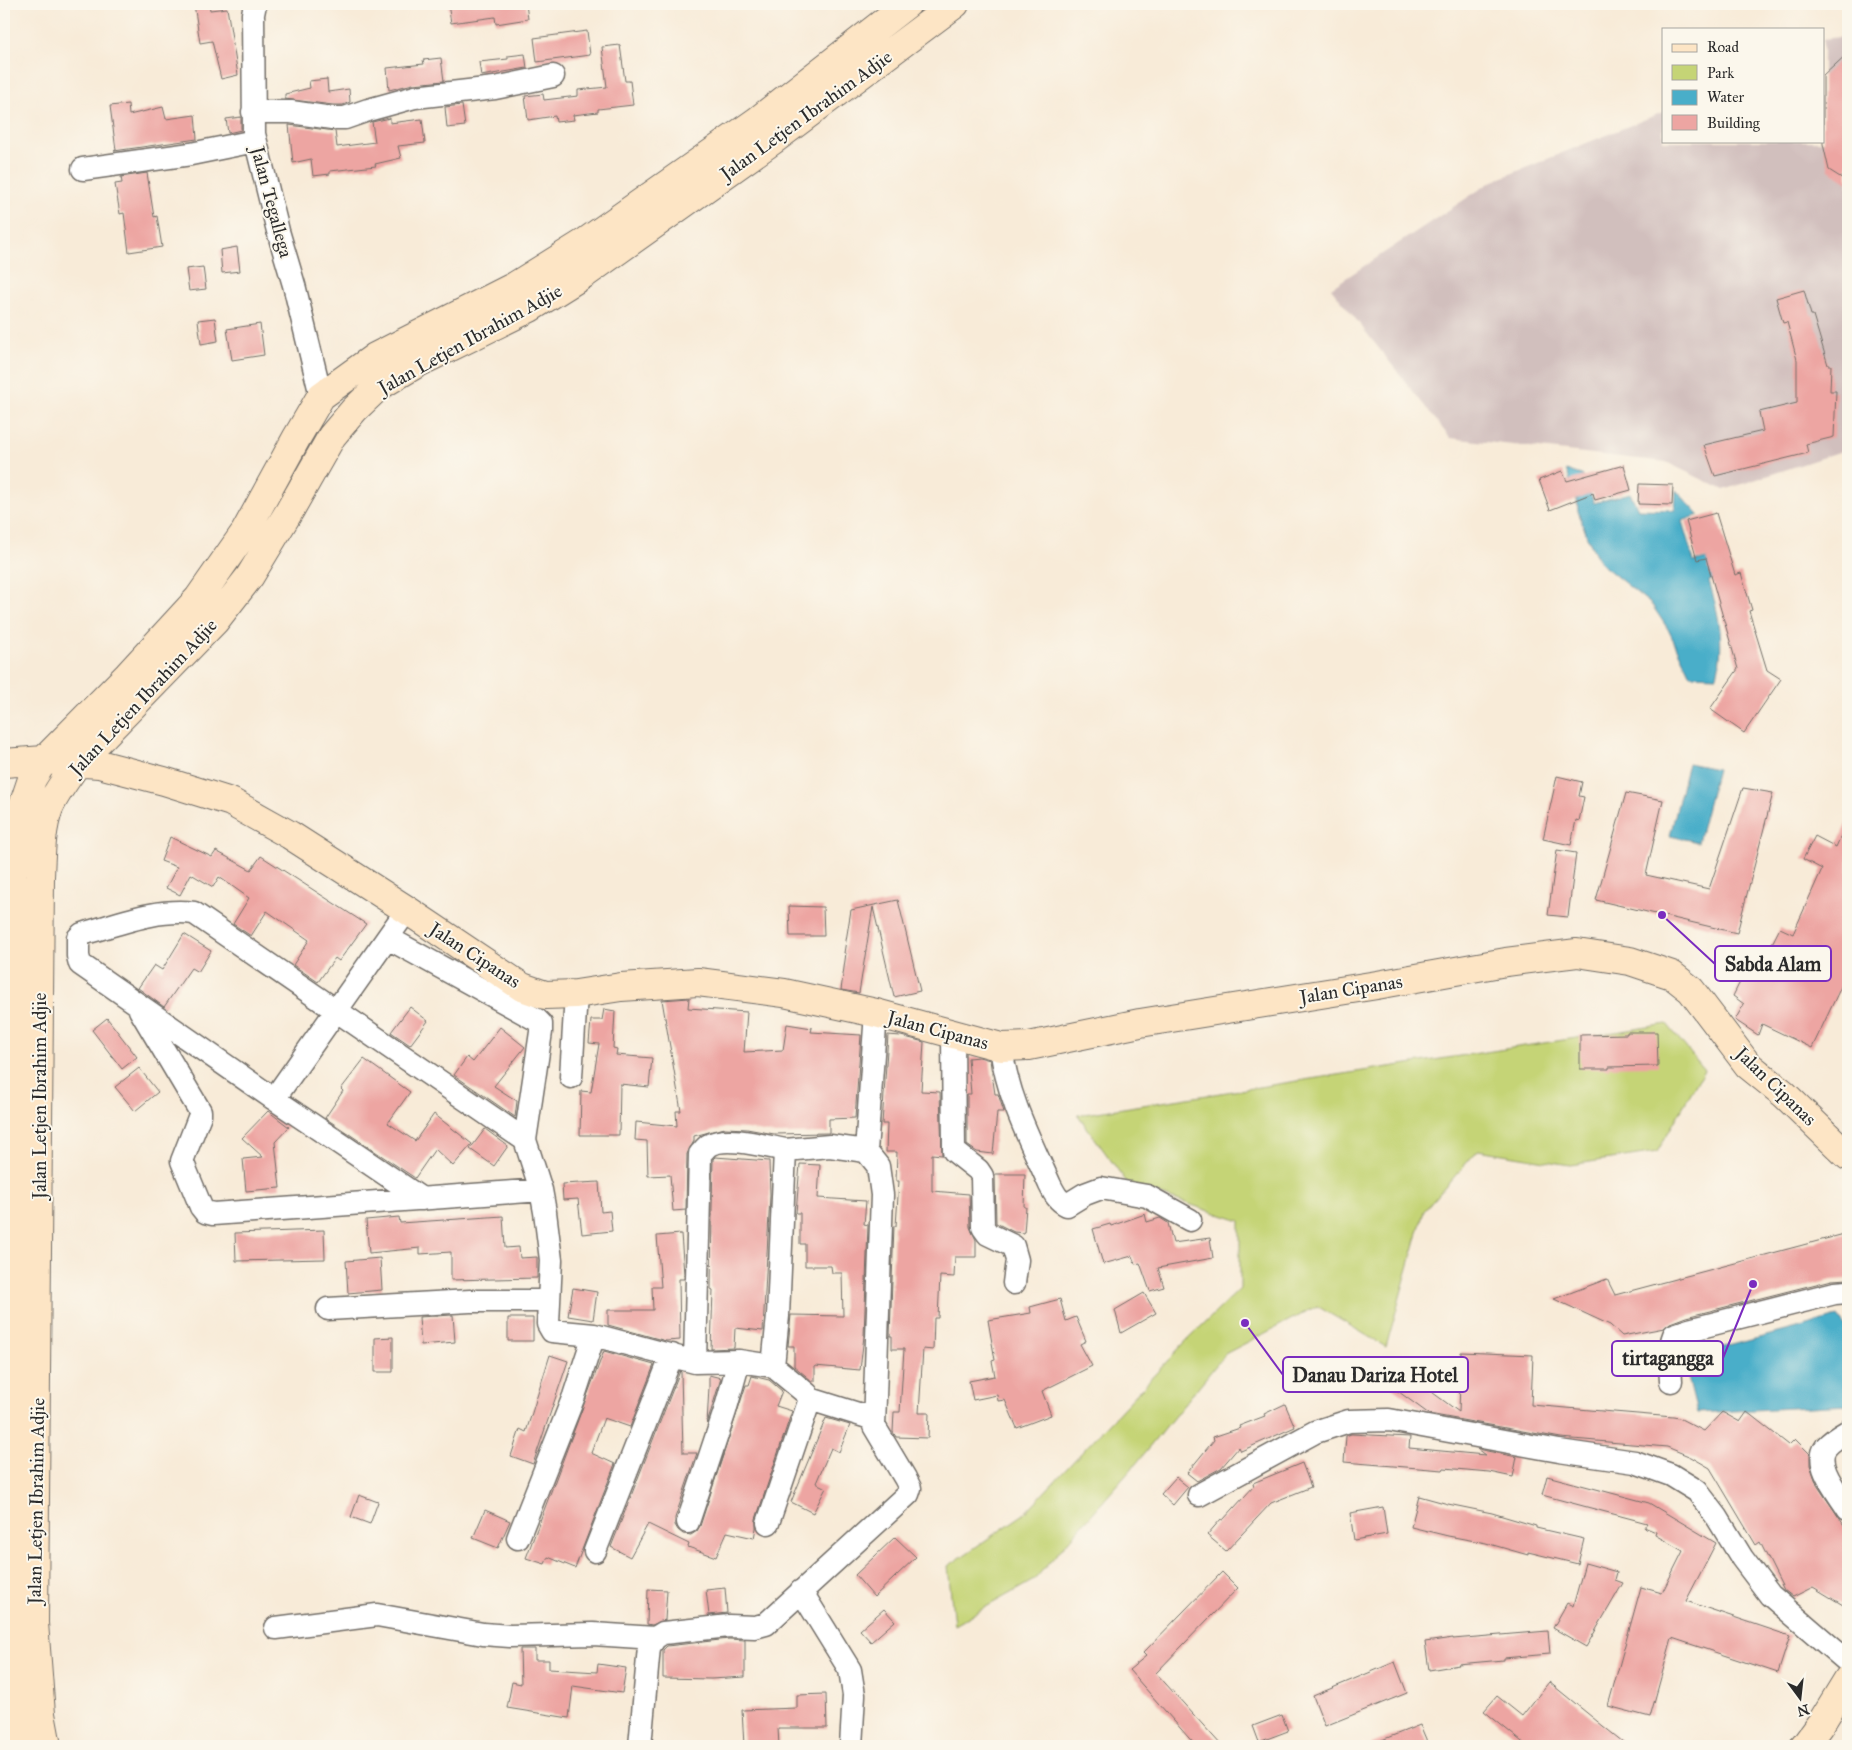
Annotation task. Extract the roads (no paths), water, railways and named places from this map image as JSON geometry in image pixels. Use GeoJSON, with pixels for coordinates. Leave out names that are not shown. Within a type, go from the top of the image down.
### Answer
{"type":"FeatureCollection","features":[{"type":"Feature","properties":{"kind":"street","name":"Jalan Tegallega"},"geometry":{"type":"LineString","coordinates":[[255,4],[253,14],[253,112],[255,141],[294,285],[321,396]]}},
{"type":"Feature","properties":{"kind":"street","name":"Jalan Letjen Ibrahim Adjie"},"geometry":{"type":"LineString","coordinates":[[47,1746],[41,1714],[34,1623],[41,853],[44,830],[50,808],[60,788],[78,762],[215,621],[250,576],[332,436],[354,410],[379,386],[523,297],[584,243],[757,121],[907,4]]}},
{"type":"Feature","properties":{"kind":"street","name":"Jalan Letjen Ibrahim Adjie"},"geometry":{"type":"LineString","coordinates":[[22,1746],[17,1715],[10,1637],[12,874],[15,845],[23,806],[32,780],[44,760],[128,675],[198,599],[244,532],[321,396],[375,357],[586,272],[776,138],[955,4]]}},
{"type":"Feature","properties":{"kind":"street"},"geometry":{"type":"LineString","coordinates":[[253,112],[291,112],[345,118],[415,97],[495,88],[553,76]]}},
{"type":"Feature","properties":{"kind":"street"},"geometry":{"type":"LineString","coordinates":[[83,169],[191,154],[255,141]]}},
{"type":"Feature","properties":{"kind":"street","name":"Jalan Cipanas"},"geometry":{"type":"LineString","coordinates":[[4,763],[44,760],[115,767],[231,802],[290,835],[522,987],[545,994],[576,994],[620,987],[698,982],[784,993],[876,1013],[1001,1047],[1029,1046],[1140,1023],[1506,962],[1577,953],[1630,960],[1672,975],[1691,990],[1748,1065],[1784,1094],[1848,1156]]}},
{"type":"Feature","properties":{"kind":"street"},"geometry":{"type":"LineString","coordinates":[[274,1099],[407,910]]}},
{"type":"Feature","properties":{"kind":"street"},"geometry":{"type":"LineString","coordinates":[[422,1199],[80,964],[78,938],[82,934],[161,912],[194,913],[525,1140]]}},
{"type":"Feature","properties":{"kind":"street"},"geometry":{"type":"LineString","coordinates":[[388,938],[537,1020],[541,1024],[525,1140],[541,1190],[551,1260],[550,1328],[552,1330],[594,1335],[695,1362],[740,1362],[774,1366],[808,1394],[810,1399],[809,1406],[768,1523]]}},
{"type":"Feature","properties":{"kind":"street"},"geometry":{"type":"LineString","coordinates":[[571,1077],[576,994]]}},
{"type":"Feature","properties":{"kind":"street"},"geometry":{"type":"LineString","coordinates":[[135,1002],[200,1111],[182,1161],[201,1207],[205,1212],[212,1214],[541,1190]]}},
{"type":"Feature","properties":{"kind":"street"},"geometry":{"type":"LineString","coordinates":[[640,1746],[649,1647],[655,1638],[663,1632],[729,1626],[755,1627],[766,1624],[908,1494],[910,1488],[874,1426],[882,1195],[878,1166],[866,1151],[876,1013]]}},
{"type":"Feature","properties":{"kind":"street"},"geometry":{"type":"LineString","coordinates":[[953,1035],[954,1151],[978,1170],[982,1176],[983,1227],[988,1234],[1013,1246],[1018,1260],[1014,1283]]}},
{"type":"Feature","properties":{"kind":"street"},"geometry":{"type":"LineString","coordinates":[[1001,1047],[1004,1071],[1014,1103],[1050,1185],[1055,1195],[1063,1203],[1067,1206],[1085,1194],[1100,1188],[1147,1196],[1190,1220]]}},
{"type":"Feature","properties":{"kind":"street"},"geometry":{"type":"LineString","coordinates":[[695,1362],[700,1154],[709,1146],[720,1141],[747,1142],[785,1150],[830,1146],[866,1151]]}},
{"type":"Feature","properties":{"kind":"street"},"geometry":{"type":"LineString","coordinates":[[774,1366],[785,1150]]}},
{"type":"Feature","properties":{"kind":"street"},"geometry":{"type":"LineString","coordinates":[[1671,1381],[1669,1354],[1670,1344],[1674,1335],[1835,1292],[1848,1292]]}},
{"type":"Feature","properties":{"kind":"street"},"geometry":{"type":"LineString","coordinates":[[328,1309],[470,1301],[549,1301]]}},
{"type":"Feature","properties":{"kind":"street"},"geometry":{"type":"LineString","coordinates":[[518,1538],[574,1396],[594,1335]]}},
{"type":"Feature","properties":{"kind":"street"},"geometry":{"type":"LineString","coordinates":[[594,1551],[672,1355]]}},
{"type":"Feature","properties":{"kind":"street"},"geometry":{"type":"LineString","coordinates":[[688,1522],[740,1362]]}},
{"type":"Feature","properties":{"kind":"street"},"geometry":{"type":"LineString","coordinates":[[810,1399],[874,1419]]}},
{"type":"Feature","properties":{"kind":"street"},"geometry":{"type":"LineString","coordinates":[[1199,1495],[1315,1432],[1349,1421],[1389,1420],[1559,1451],[1635,1462],[1671,1475],[1697,1491],[1717,1517],[1742,1558],[1770,1594],[1848,1662]]}},
{"type":"Feature","properties":{"kind":"street"},"geometry":{"type":"LineString","coordinates":[[1848,1430],[1827,1446],[1822,1454],[1824,1470],[1848,1510]]}},
{"type":"Feature","properties":{"kind":"street"},"geometry":{"type":"LineString","coordinates":[[10,1509],[36,1508]]}},
{"type":"Feature","properties":{"kind":"street"},"geometry":{"type":"LineString","coordinates":[[801,1591],[850,1670],[854,1695],[851,1746]]}},
{"type":"Feature","properties":{"kind":"street"},"geometry":{"type":"LineString","coordinates":[[276,1628],[377,1615],[483,1634],[510,1636],[593,1634],[655,1638]]}},
{"type":"Feature","properties":{"kind":"street"},"geometry":{"type":"LineString","coordinates":[[1804,1746],[1821,1723],[1848,1679]]}},
{"type":"Feature","properties":{"kind":"water"},"geometry":{"type":"Polygon","coordinates":[[[1566,470],[1584,476],[1594,503],[1630,493],[1638,509],[1675,510],[1676,490],[1699,515],[1682,521],[1694,562],[1714,557],[1720,577],[1709,581],[1720,628],[1721,651],[1717,676],[1690,675],[1668,629],[1652,605],[1600,563],[1587,537],[1578,511],[1577,500],[1566,470]]]}},
{"type":"Feature","properties":{"kind":"water"},"geometry":{"type":"Polygon","coordinates":[[[1688,763],[1717,769],[1698,842],[1670,836],[1688,763]]]}},
{"type":"Feature","properties":{"kind":"water"},"geometry":{"type":"Polygon","coordinates":[[[1838,1317],[1848,1330],[1848,1405],[1697,1413],[1683,1358],[1838,1317]]]}},
{"type":"Feature","properties":{"kind":"place","name":"Sabda Alam"},"geometry":{"type":"Point","coordinates":[1662,915]}},
{"type":"Feature","properties":{"kind":"place","name":"tirtagangga"},"geometry":{"type":"Point","coordinates":[1753,1284]}},
{"type":"Feature","properties":{"kind":"place","name":"Danau Dariza Hotel"},"geometry":{"type":"Point","coordinates":[1245,1323]}}]}
